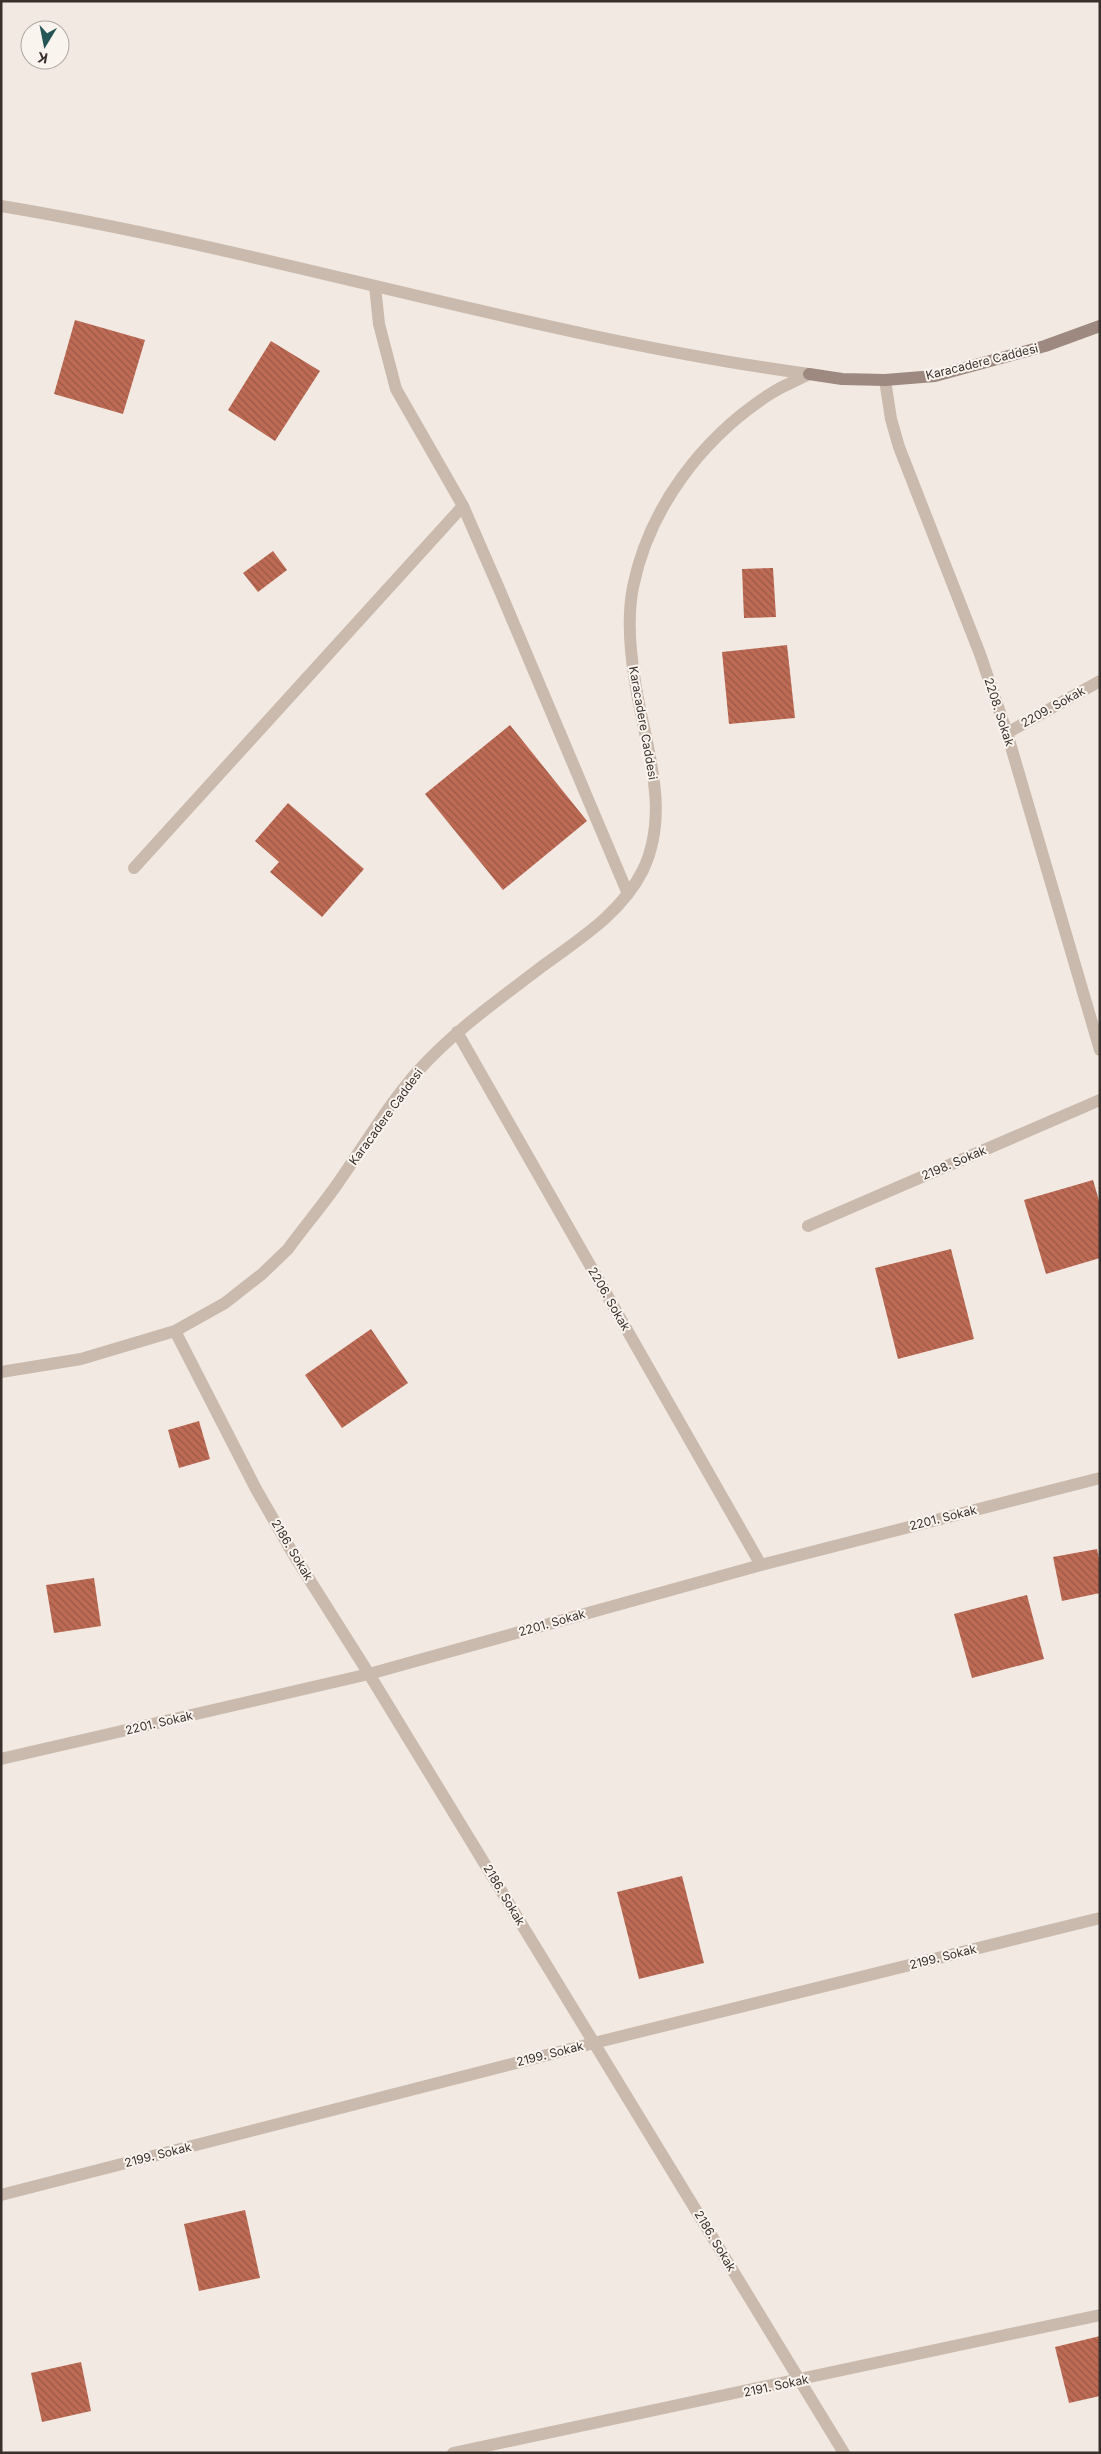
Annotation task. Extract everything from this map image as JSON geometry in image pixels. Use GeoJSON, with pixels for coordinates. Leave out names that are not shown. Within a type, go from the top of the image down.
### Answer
{"type":"FeatureCollection","features":[{"type":"Feature","properties":{"kind":"street"},"geometry":{"type":"LineString","coordinates":[[1,206],[99,222],[375,286],[726,363],[809,374]]}},
{"type":"Feature","properties":{"kind":"street"},"geometry":{"type":"LineString","coordinates":[[375,286],[379,324],[396,389],[463,506],[628,894]]}},
{"type":"Feature","properties":{"kind":"street","name":"Karacadere Caddesi"},"geometry":{"type":"LineString","coordinates":[[1,1372],[81,1359],[175,1331],[225,1303],[262,1274],[288,1249],[418,1072],[458,1032],[580,940],[608,916],[628,894],[643,869],[652,842],[657,815],[653,769],[634,680],[630,625],[633,588],[647,539],[664,504],[713,439],[743,413],[772,392],[809,374],[842,379],[885,380],[935,376],[1045,346],[1100,326]]}},
{"type":"Feature","properties":{"kind":"street","name":"2208. Sokak"},"geometry":{"type":"LineString","coordinates":[[885,380],[891,419],[902,455],[980,654],[1006,733],[1100,1050]]}},
{"type":"Feature","properties":{"kind":"street"},"geometry":{"type":"LineString","coordinates":[[134,868],[463,506]]}},
{"type":"Feature","properties":{"kind":"street","name":"2209. Sokak"},"geometry":{"type":"LineString","coordinates":[[1006,733],[1100,681]]}},
{"type":"Feature","properties":{"kind":"street","name":"2206. Sokak"},"geometry":{"type":"LineString","coordinates":[[458,1032],[761,1565]]}},
{"type":"Feature","properties":{"kind":"street","name":"2198. Sokak"},"geometry":{"type":"LineString","coordinates":[[808,1226],[1100,1100]]}},
{"type":"Feature","properties":{"kind":"street","name":"2186. Sokak"},"geometry":{"type":"LineString","coordinates":[[175,1331],[256,1490],[292,1552],[369,1674],[844,2453]]}},
{"type":"Feature","properties":{"kind":"street","name":"2201. Sokak"},"geometry":{"type":"LineString","coordinates":[[1,1759],[369,1674],[761,1565],[1100,1478]]}},
{"type":"Feature","properties":{"kind":"street","name":"2199. Sokak"},"geometry":{"type":"LineString","coordinates":[[1,2195],[594,2043],[1100,1918]]}},
{"type":"Feature","properties":{"kind":"street","name":"2191. Sokak"},"geometry":{"type":"LineString","coordinates":[[453,2453],[800,2381],[1100,2315]]}},
{"type":"Feature","properties":{"kind":"building"},"geometry":{"type":"Polygon","coordinates":[[[75,320],[145,340],[123,414],[54,394],[75,320]]]}},
{"type":"Feature","properties":{"kind":"building"},"geometry":{"type":"Polygon","coordinates":[[[271,341],[320,371],[275,441],[228,410],[271,341]]]}},
{"type":"Feature","properties":{"kind":"building"},"geometry":{"type":"Polygon","coordinates":[[[273,551],[287,570],[258,592],[243,573],[273,551]]]}},
{"type":"Feature","properties":{"kind":"building"},"geometry":{"type":"Polygon","coordinates":[[[773,568],[776,617],[744,618],[742,569],[773,568]]]}},
{"type":"Feature","properties":{"kind":"building"},"geometry":{"type":"Polygon","coordinates":[[[787,645],[795,718],[729,724],[722,652],[787,645]]]}},
{"type":"Feature","properties":{"kind":"building"},"geometry":{"type":"Polygon","coordinates":[[[510,725],[587,821],[503,890],[425,794],[510,725]]]}},
{"type":"Feature","properties":{"kind":"building"},"geometry":{"type":"Polygon","coordinates":[[[288,803],[364,869],[322,917],[270,872],[279,862],[255,841],[288,803]]]}},
{"type":"Feature","properties":{"kind":"building"},"geometry":{"type":"Polygon","coordinates":[[[1093,1180],[1100,1204],[1100,1258],[1046,1274],[1024,1200],[1093,1180]]]}},
{"type":"Feature","properties":{"kind":"building"},"geometry":{"type":"Polygon","coordinates":[[[951,1249],[974,1339],[898,1359],[875,1268],[951,1249]]]}},
{"type":"Feature","properties":{"kind":"building"},"geometry":{"type":"Polygon","coordinates":[[[371,1329],[408,1383],[342,1428],[305,1375],[371,1329]]]}},
{"type":"Feature","properties":{"kind":"building"},"geometry":{"type":"Polygon","coordinates":[[[199,1421],[210,1459],[179,1468],[168,1430],[199,1421]]]}},
{"type":"Feature","properties":{"kind":"building"},"geometry":{"type":"Polygon","coordinates":[[[1097,1549],[1100,1563],[1100,1593],[1062,1601],[1053,1557],[1097,1549]]]}},
{"type":"Feature","properties":{"kind":"building"},"geometry":{"type":"Polygon","coordinates":[[[94,1578],[101,1626],[54,1633],[46,1585],[94,1578]]]}},
{"type":"Feature","properties":{"kind":"building"},"geometry":{"type":"Polygon","coordinates":[[[1027,1595],[1044,1659],[972,1678],[954,1614],[1027,1595]]]}},
{"type":"Feature","properties":{"kind":"building"},"geometry":{"type":"Polygon","coordinates":[[[682,1876],[704,1963],[639,1979],[617,1892],[682,1876]]]}},
{"type":"Feature","properties":{"kind":"building"},"geometry":{"type":"Polygon","coordinates":[[[245,2210],[260,2278],[199,2291],[184,2224],[245,2210]]]}},
{"type":"Feature","properties":{"kind":"building"},"geometry":{"type":"Polygon","coordinates":[[[1100,2336],[1100,2396],[1069,2403],[1055,2347],[1100,2336]]]}},
{"type":"Feature","properties":{"kind":"building"},"geometry":{"type":"Polygon","coordinates":[[[81,2362],[91,2411],[42,2422],[31,2373],[81,2362]]]}}]}
